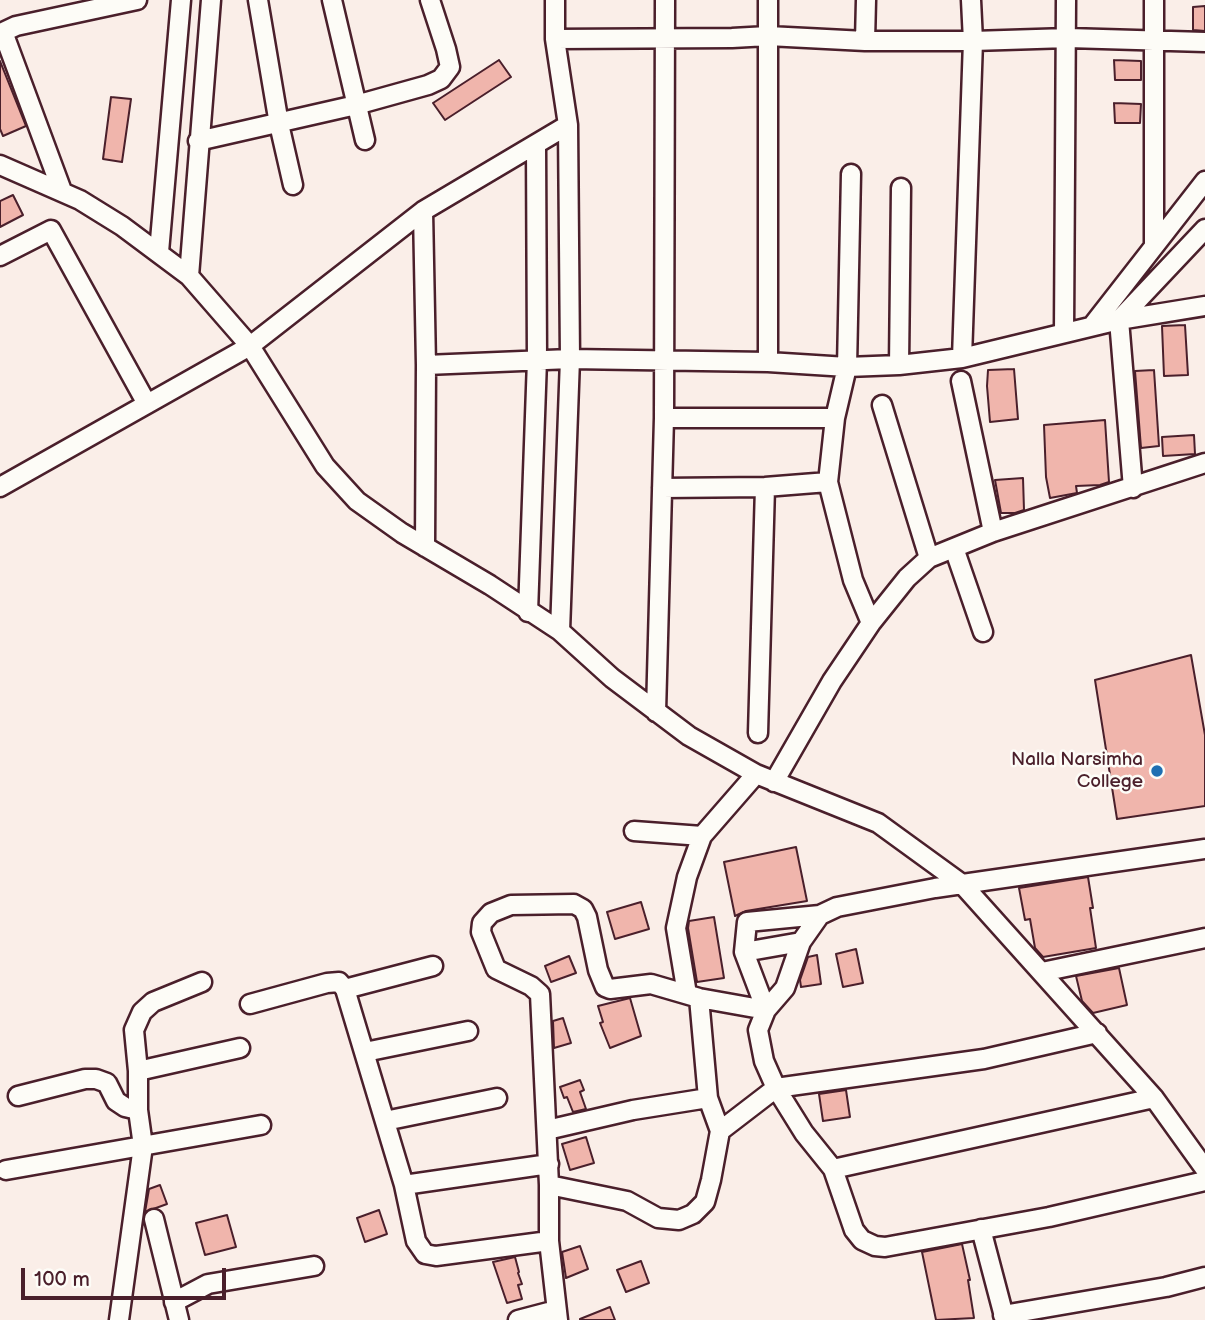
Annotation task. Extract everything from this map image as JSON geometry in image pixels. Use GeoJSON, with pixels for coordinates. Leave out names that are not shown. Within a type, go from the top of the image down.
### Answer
{"type":"FeatureCollection","features":[{"type":"Feature","properties":{"kind":"street"},"geometry":{"type":"LineString","coordinates":[[62,191],[1,30],[137,0]]}},
{"type":"Feature","properties":{"kind":"street"},"geometry":{"type":"LineString","coordinates":[[159,252],[181,0]]}},
{"type":"Feature","properties":{"kind":"street"},"geometry":{"type":"LineString","coordinates":[[189,276],[211,0]]}},
{"type":"Feature","properties":{"kind":"street"},"geometry":{"type":"LineString","coordinates":[[258,0],[279,124],[293,185]]}},
{"type":"Feature","properties":{"kind":"street"},"geometry":{"type":"LineString","coordinates":[[332,0],[365,140]]}},
{"type":"Feature","properties":{"kind":"street"},"geometry":{"type":"LineString","coordinates":[[198,141],[356,105],[441,79],[450,67],[430,0]]}},
{"type":"Feature","properties":{"kind":"street"},"geometry":{"type":"LineString","coordinates":[[555,0],[555,39],[568,125],[570,359],[560,631]]}},
{"type":"Feature","properties":{"kind":"street"},"geometry":{"type":"LineString","coordinates":[[656,712],[664,418],[665,0]]}},
{"type":"Feature","properties":{"kind":"street"},"geometry":{"type":"LineString","coordinates":[[768,0],[768,362]]}},
{"type":"Feature","properties":{"kind":"street"},"geometry":{"type":"LineString","coordinates":[[865,41],[866,0]]}},
{"type":"Feature","properties":{"kind":"street"},"geometry":{"type":"LineString","coordinates":[[962,358],[973,41],[971,0]]}},
{"type":"Feature","properties":{"kind":"street"},"geometry":{"type":"LineString","coordinates":[[1064,333],[1068,38],[1066,0]]}},
{"type":"Feature","properties":{"kind":"street"},"geometry":{"type":"LineString","coordinates":[[1154,0],[1154,245]]}},
{"type":"Feature","properties":{"kind":"street"},"geometry":{"type":"LineString","coordinates":[[555,39],[768,36],[865,41],[1068,38],[1205,42]]}},
{"type":"Feature","properties":{"kind":"street"},"geometry":{"type":"LineString","coordinates":[[0,487],[250,346],[423,211],[568,125]]}},
{"type":"Feature","properties":{"kind":"street"},"geometry":{"type":"LineString","coordinates":[[528,612],[537,360],[536,145]]}},
{"type":"Feature","properties":{"kind":"street"},"geometry":{"type":"LineString","coordinates":[[0,165],[80,200],[122,226],[189,276],[250,346],[325,466],[357,501],[560,631],[612,678],[689,736],[756,774],[878,823],[962,884],[1154,1098],[1205,1169]]}},
{"type":"Feature","properties":{"kind":"street"},"geometry":{"type":"LineString","coordinates":[[851,174],[847,368],[835,418],[828,482],[853,580],[872,623]]}},
{"type":"Feature","properties":{"kind":"street"},"geometry":{"type":"LineString","coordinates":[[1092,326],[1205,181]]}},
{"type":"Feature","properties":{"kind":"street"},"geometry":{"type":"LineString","coordinates":[[899,365],[901,188]]}},
{"type":"Feature","properties":{"kind":"street"},"geometry":{"type":"LineString","coordinates":[[423,211],[425,547]]}},
{"type":"Feature","properties":{"kind":"street"},"geometry":{"type":"LineString","coordinates":[[1133,488],[1119,320],[1205,229]]}},
{"type":"Feature","properties":{"kind":"street"},"geometry":{"type":"LineString","coordinates":[[0,256],[51,230],[147,404]]}},
{"type":"Feature","properties":{"kind":"street"},"geometry":{"type":"LineString","coordinates":[[426,365],[570,359],[768,362],[847,368],[899,365],[962,358],[1119,320],[1205,306]]}},
{"type":"Feature","properties":{"kind":"street"},"geometry":{"type":"LineString","coordinates":[[961,381],[993,532]]}},
{"type":"Feature","properties":{"kind":"street"},"geometry":{"type":"LineString","coordinates":[[882,405],[929,558]]}},
{"type":"Feature","properties":{"kind":"street"},"geometry":{"type":"LineString","coordinates":[[664,418],[835,418]]}},
{"type":"Feature","properties":{"kind":"street"},"geometry":{"type":"LineString","coordinates":[[774,782],[832,681],[872,623],[907,578],[929,558],[993,532],[1205,463]]}},
{"type":"Feature","properties":{"kind":"street"},"geometry":{"type":"LineString","coordinates":[[662,488],[765,487],[828,482]]}},
{"type":"Feature","properties":{"kind":"street"},"geometry":{"type":"LineString","coordinates":[[758,733],[765,487]]}},
{"type":"Feature","properties":{"kind":"street"},"geometry":{"type":"LineString","coordinates":[[954,548],[983,632]]}},
{"type":"Feature","properties":{"kind":"street"},"geometry":{"type":"LineString","coordinates":[[550,1185],[627,1201],[658,1218],[678,1220],[693,1214],[705,1202],[720,1132],[708,1098],[693,996],[676,924],[687,877],[702,836],[756,774]]}},
{"type":"Feature","properties":{"kind":"street"},"geometry":{"type":"LineString","coordinates":[[634,831],[702,836]]}},
{"type":"Feature","properties":{"kind":"street"},"geometry":{"type":"LineString","coordinates":[[766,1010],[744,952],[747,922],[820,915],[849,905],[962,884],[1205,849]]}},
{"type":"Feature","properties":{"kind":"street"},"geometry":{"type":"LineString","coordinates":[[518,1320],[557,1315],[549,1241],[550,1185],[540,994],[530,986],[496,970],[481,932],[482,923],[491,913],[511,905],[574,904],[583,909],[587,917],[598,970],[606,987],[610,989],[641,983],[651,984],[693,996],[766,1010]]}},
{"type":"Feature","properties":{"kind":"street"},"geometry":{"type":"LineString","coordinates":[[820,915],[801,942],[785,988],[766,1010],[758,1030],[764,1061],[776,1088],[804,1133],[833,1169],[854,1230],[862,1240],[885,1247],[1114,1203],[1205,1181]]}},
{"type":"Feature","properties":{"kind":"street"},"geometry":{"type":"LineString","coordinates":[[1042,972],[1205,938]]}},
{"type":"Feature","properties":{"kind":"street"},"geometry":{"type":"LineString","coordinates":[[744,952],[801,942]]}},
{"type":"Feature","properties":{"kind":"street"},"geometry":{"type":"LineString","coordinates":[[345,989],[433,966]]}},
{"type":"Feature","properties":{"kind":"street"},"geometry":{"type":"LineString","coordinates":[[119,1320],[143,1146],[138,1110],[134,1030],[142,1012],[153,1002],[202,982]]}},
{"type":"Feature","properties":{"kind":"street"},"geometry":{"type":"LineString","coordinates":[[250,1004],[327,983],[339,982],[345,989],[404,1185],[416,1241],[425,1254],[436,1256],[549,1241]]}},
{"type":"Feature","properties":{"kind":"street"},"geometry":{"type":"LineString","coordinates":[[365,1052],[468,1031]]}},
{"type":"Feature","properties":{"kind":"street"},"geometry":{"type":"LineString","coordinates":[[720,1132],[776,1088],[984,1059],[1097,1032]]}},
{"type":"Feature","properties":{"kind":"street"},"geometry":{"type":"LineString","coordinates":[[138,1071],[240,1048]]}},
{"type":"Feature","properties":{"kind":"street"},"geometry":{"type":"LineString","coordinates":[[18,1096],[85,1079],[96,1079],[107,1083],[116,1101],[125,1107],[138,1110]]}},
{"type":"Feature","properties":{"kind":"street"},"geometry":{"type":"LineString","coordinates":[[385,1121],[497,1098]]}},
{"type":"Feature","properties":{"kind":"street"},"geometry":{"type":"LineString","coordinates":[[547,1130],[633,1110],[708,1098]]}},
{"type":"Feature","properties":{"kind":"street"},"geometry":{"type":"LineString","coordinates":[[833,1169],[1154,1098]]}},
{"type":"Feature","properties":{"kind":"street"},"geometry":{"type":"LineString","coordinates":[[6,1170],[261,1125]]}},
{"type":"Feature","properties":{"kind":"street"},"geometry":{"type":"LineString","coordinates":[[404,1185],[549,1164]]}},
{"type":"Feature","properties":{"kind":"street"},"geometry":{"type":"LineString","coordinates":[[154,1219],[179,1320]]}},
{"type":"Feature","properties":{"kind":"street"},"geometry":{"type":"LineString","coordinates":[[981,1229],[1004,1317],[1166,1287],[1205,1277]]}},
{"type":"Feature","properties":{"kind":"street"},"geometry":{"type":"LineString","coordinates":[[174,1302],[208,1284],[314,1266]]}},
{"type":"Feature","properties":{"kind":"building"},"geometry":{"type":"Polygon","coordinates":[[[1205,6],[1205,31],[1193,30],[1193,7],[1205,6]]]}},
{"type":"Feature","properties":{"kind":"building"},"geometry":{"type":"Polygon","coordinates":[[[499,60],[511,77],[445,120],[433,103],[499,60]]]}},
{"type":"Feature","properties":{"kind":"building"},"geometry":{"type":"Polygon","coordinates":[[[1114,60],[1141,61],[1141,80],[1115,80],[1114,60]]]}},
{"type":"Feature","properties":{"kind":"building"},"geometry":{"type":"Polygon","coordinates":[[[0,61],[26,126],[3,136],[0,129],[0,61]]]}},
{"type":"Feature","properties":{"kind":"building"},"geometry":{"type":"Polygon","coordinates":[[[111,97],[131,99],[122,162],[103,159],[111,97]]]}},
{"type":"Feature","properties":{"kind":"building"},"geometry":{"type":"Polygon","coordinates":[[[1114,103],[1141,104],[1140,123],[1115,123],[1114,103]]]}},
{"type":"Feature","properties":{"kind":"building"},"geometry":{"type":"Polygon","coordinates":[[[13,195],[23,215],[0,227],[0,201],[13,195]]]}},
{"type":"Feature","properties":{"kind":"building"},"geometry":{"type":"Polygon","coordinates":[[[1185,325],[1188,375],[1164,376],[1162,326],[1185,325]]]}},
{"type":"Feature","properties":{"kind":"building"},"geometry":{"type":"Polygon","coordinates":[[[1014,369],[1018,419],[990,422],[988,370],[1014,369]]]}},
{"type":"Feature","properties":{"kind":"building"},"geometry":{"type":"Polygon","coordinates":[[[1154,370],[1159,446],[1141,448],[1135,371],[1154,370]]]}},
{"type":"Feature","properties":{"kind":"building"},"geometry":{"type":"Polygon","coordinates":[[[1105,420],[1109,482],[1076,486],[1077,493],[1050,498],[1046,477],[1044,425],[1105,420]]]}},
{"type":"Feature","properties":{"kind":"building"},"geometry":{"type":"Polygon","coordinates":[[[1194,435],[1195,454],[1163,456],[1162,437],[1194,435]]]}},
{"type":"Feature","properties":{"kind":"building"},"geometry":{"type":"Polygon","coordinates":[[[1023,478],[1024,510],[1001,513],[995,480],[1023,478]]]}},
{"type":"Feature","properties":{"kind":"building","name":"Nalla Narsimha College"},"geometry":{"type":"Polygon","coordinates":[[[1191,655],[1205,735],[1205,806],[1117,819],[1095,680],[1191,655]]]}},
{"type":"Feature","properties":{"kind":"building"},"geometry":{"type":"Polygon","coordinates":[[[796,847],[807,901],[746,911],[735,916],[724,862],[796,847]]]}},
{"type":"Feature","properties":{"kind":"building"},"geometry":{"type":"Polygon","coordinates":[[[1088,877],[1096,948],[1043,957],[1035,948],[1030,919],[1025,920],[1019,888],[1088,877]]]}},
{"type":"Feature","properties":{"kind":"building"},"geometry":{"type":"Polygon","coordinates":[[[641,902],[649,929],[615,939],[607,912],[641,902]]]}},
{"type":"Feature","properties":{"kind":"building"},"geometry":{"type":"Polygon","coordinates":[[[714,917],[724,978],[697,982],[689,921],[714,917]]]}},
{"type":"Feature","properties":{"kind":"building"},"geometry":{"type":"Polygon","coordinates":[[[856,949],[863,983],[843,987],[836,954],[856,949]]]}},
{"type":"Feature","properties":{"kind":"building"},"geometry":{"type":"Polygon","coordinates":[[[817,955],[821,984],[801,987],[800,980],[808,957],[817,955]]]}},
{"type":"Feature","properties":{"kind":"building"},"geometry":{"type":"Polygon","coordinates":[[[569,956],[576,973],[551,982],[545,966],[569,956]]]}},
{"type":"Feature","properties":{"kind":"building"},"geometry":{"type":"Polygon","coordinates":[[[1119,968],[1127,1005],[1093,1013],[1082,1001],[1076,976],[1119,968]]]}},
{"type":"Feature","properties":{"kind":"building"},"geometry":{"type":"Polygon","coordinates":[[[630,998],[641,1036],[610,1048],[600,1023],[603,1022],[598,1006],[630,998]]]}},
{"type":"Feature","properties":{"kind":"building"},"geometry":{"type":"Polygon","coordinates":[[[563,1018],[571,1043],[554,1048],[553,1021],[563,1018]]]}},
{"type":"Feature","properties":{"kind":"building"},"geometry":{"type":"Polygon","coordinates":[[[580,1080],[584,1090],[580,1092],[586,1109],[573,1112],[560,1087],[580,1080]]]}},
{"type":"Feature","properties":{"kind":"building"},"geometry":{"type":"Polygon","coordinates":[[[846,1090],[850,1117],[823,1121],[819,1094],[846,1090]]]}},
{"type":"Feature","properties":{"kind":"building"},"geometry":{"type":"Polygon","coordinates":[[[586,1137],[594,1163],[570,1170],[562,1144],[586,1137]]]}},
{"type":"Feature","properties":{"kind":"building"},"geometry":{"type":"Polygon","coordinates":[[[160,1185],[167,1204],[145,1212],[149,1189],[160,1185]]]}},
{"type":"Feature","properties":{"kind":"building"},"geometry":{"type":"Polygon","coordinates":[[[379,1210],[387,1234],[365,1242],[357,1218],[379,1210]]]}},
{"type":"Feature","properties":{"kind":"building"},"geometry":{"type":"Polygon","coordinates":[[[227,1215],[236,1247],[205,1255],[196,1223],[227,1215]]]}},
{"type":"Feature","properties":{"kind":"building"},"geometry":{"type":"Polygon","coordinates":[[[962,1244],[970,1280],[974,1318],[936,1320],[922,1252],[962,1244]]]}},
{"type":"Feature","properties":{"kind":"building"},"geometry":{"type":"Polygon","coordinates":[[[580,1246],[588,1269],[566,1278],[562,1252],[580,1246]]]}},
{"type":"Feature","properties":{"kind":"building"},"geometry":{"type":"Polygon","coordinates":[[[515,1257],[522,1284],[518,1285],[522,1299],[507,1303],[493,1262],[515,1257]]]}},
{"type":"Feature","properties":{"kind":"building"},"geometry":{"type":"Polygon","coordinates":[[[641,1261],[649,1283],[626,1292],[617,1270],[641,1261]]]}},
{"type":"Feature","properties":{"kind":"building"},"geometry":{"type":"Polygon","coordinates":[[[610,1307],[615,1320],[580,1320],[580,1319],[610,1307]]]}},
{"type":"Feature","properties":{"kind":"place","name":"Nalla Narsimha College"},"geometry":{"type":"Point","coordinates":[1157,771]}}]}
